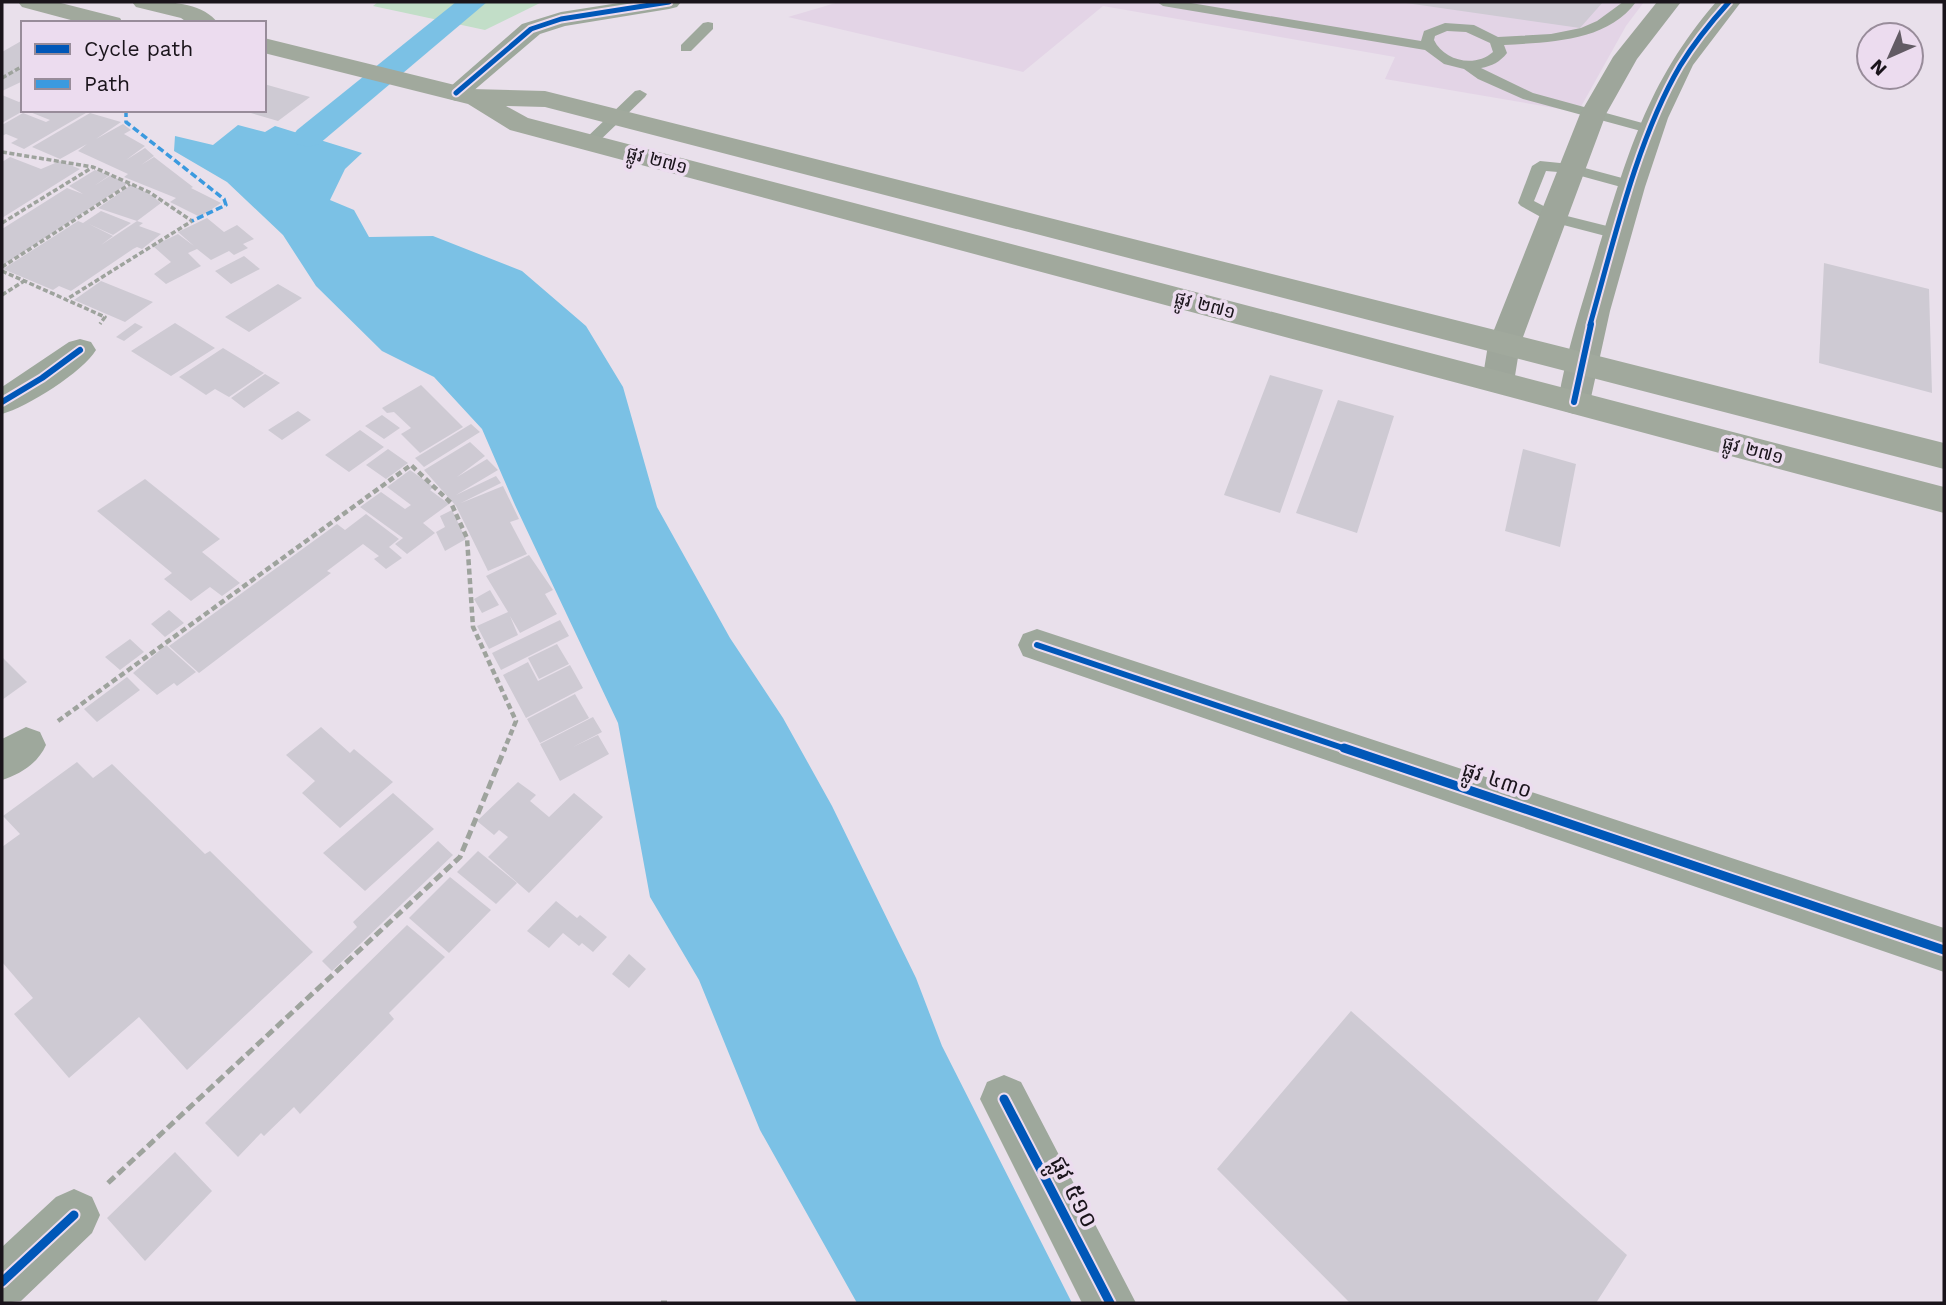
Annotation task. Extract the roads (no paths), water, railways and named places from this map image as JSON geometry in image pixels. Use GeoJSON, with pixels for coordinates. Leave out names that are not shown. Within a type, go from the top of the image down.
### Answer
{"type":"FeatureCollection","features":[{"type":"Feature","properties":{"kind":"main road"},"geometry":{"type":"LineString","coordinates":[[30,2],[103,21]]}},
{"type":"Feature","properties":{"kind":"main road"},"geometry":{"type":"LineString","coordinates":[[144,2],[189,13],[203,21]]}},
{"type":"Feature","properties":{"kind":"main road","name":"ផ្លូវ ២៧១"},"geometry":{"type":"LineString","coordinates":[[266,45],[456,93],[545,99],[1944,456]]}},
{"type":"Feature","properties":{"kind":"main road","name":"ផ្លូវ ២៧១"},"geometry":{"type":"LineString","coordinates":[[456,93],[519,124],[1944,500]]}},
{"type":"Feature","properties":{"kind":"street"},"geometry":{"type":"LineString","coordinates":[[456,93],[531,29],[561,19],[669,2]]}},
{"type":"Feature","properties":{"kind":"street"},"geometry":{"type":"LineString","coordinates":[[1497,382],[1504,345],[1592,114],[1626,57],[1669,2]]}},
{"type":"Feature","properties":{"kind":"street"},"geometry":{"type":"LineString","coordinates":[[1574,402],[1579,364],[1632,185],[1652,130],[1675,74],[1706,29],[1729,2]]}},
{"type":"Feature","properties":{"kind":"street"},"geometry":{"type":"LineString","coordinates":[[2,402],[42,378],[80,350]]}},
{"type":"Feature","properties":{"kind":"street","name":"ផ្លូវ ៤៣០"},"geometry":{"type":"LineString","coordinates":[[1037,645],[1944,950]]}},
{"type":"Feature","properties":{"kind":"street","name":"ផ្លូវ ៥១០"},"geometry":{"type":"LineString","coordinates":[[1004,1099],[1110,1303]]}},
{"type":"Feature","properties":{"kind":"street"},"geometry":{"type":"LineString","coordinates":[[2,1282],[74,1215]]}},
{"type":"Feature","properties":{"kind":"lane"},"geometry":{"type":"LineString","coordinates":[[1163,2],[1428,46],[1443,59],[1468,65],[1496,58],[1500,53],[1496,41]]}},
{"type":"Feature","properties":{"kind":"lane"},"geometry":{"type":"LineString","coordinates":[[1428,46],[1429,34],[1446,27],[1469,28],[1496,41],[1572,37],[1618,16],[1630,2]]}},
{"type":"Feature","properties":{"kind":"lane"},"geometry":{"type":"LineString","coordinates":[[686,48],[708,26]]}},
{"type":"Feature","properties":{"kind":"lane"},"geometry":{"type":"LineString","coordinates":[[1468,65],[1480,76],[1506,88],[1652,130]]}},
{"type":"Feature","properties":{"kind":"lane"},"geometry":{"type":"LineString","coordinates":[[589,142],[640,94]]}},
{"type":"Feature","properties":{"kind":"lane"},"geometry":{"type":"LineString","coordinates":[[1570,169],[1632,185]]}},
{"type":"Feature","properties":{"kind":"lane"},"geometry":{"type":"LineString","coordinates":[[1553,218],[1617,234]]}},
{"type":"Feature","properties":{"kind":"water"},"geometry":{"type":"Polygon","coordinates":[[[238,125],[265,132],[275,126],[362,153],[345,169],[330,200],[354,210],[369,237],[433,236],[522,271],[586,326],[623,387],[657,507],[730,638],[783,718],[832,806],[916,978],[942,1046],[1072,1303],[857,1303],[760,1130],[699,980],[650,897],[618,723],[482,429],[434,377],[382,351],[316,286],[283,235],[227,182],[174,151],[175,136],[213,145],[238,125]]]}},
{"type":"Feature","properties":{"kind":"waterway"},"geometry":{"type":"LineString","coordinates":[[308,137],[473,2]]}}]}
